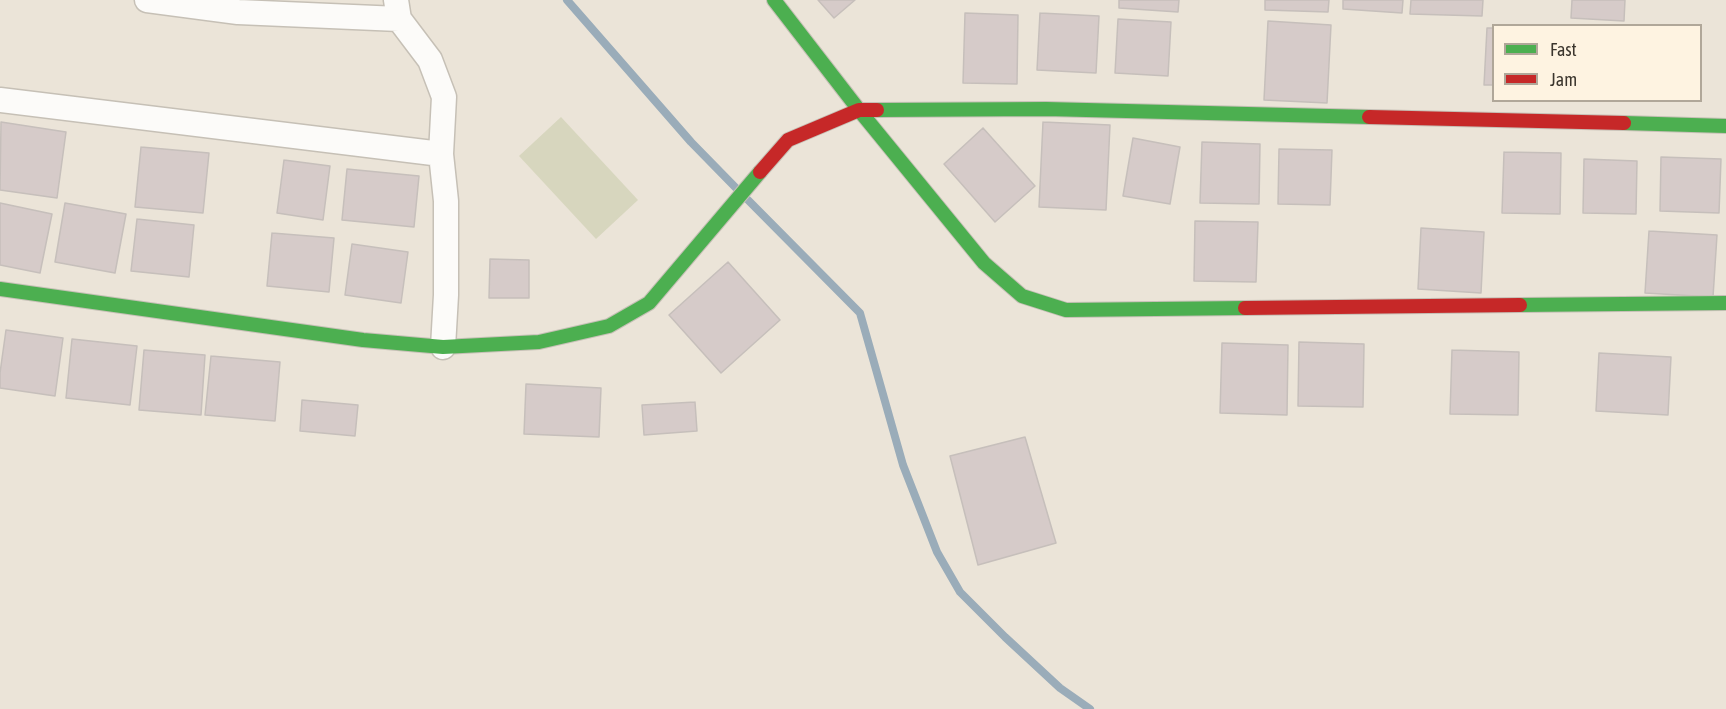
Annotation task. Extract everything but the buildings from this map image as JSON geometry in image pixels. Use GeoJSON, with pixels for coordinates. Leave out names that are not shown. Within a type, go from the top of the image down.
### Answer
{"type":"FeatureCollection","features":[{"type":"Feature","properties":{"kind":"street"},"geometry":{"type":"LineString","coordinates":[[147,0],[238,12],[397,10],[430,60],[444,97],[441,154],[446,213],[444,347]]}},
{"type":"Feature","properties":{"kind":"street"},"geometry":{"type":"LineString","coordinates":[[774,0],[859,110],[984,263],[1022,296],[1066,310],[1726,303]]}},
{"type":"Feature","properties":{"kind":"street"},"geometry":{"type":"LineString","coordinates":[[0,100],[441,154]]}},
{"type":"Feature","properties":{"kind":"street"},"geometry":{"type":"LineString","coordinates":[[0,289],[363,340],[444,347],[539,342],[609,326],[649,303],[788,140],[859,110],[1046,109],[1726,126]]}},
{"type":"Feature","properties":{"kind":"green space"},"geometry":{"type":"Polygon","coordinates":[[[561,117],[638,200],[596,239],[519,156],[561,117]]]}},
{"type":"Feature","properties":{"kind":"waterway"},"geometry":{"type":"LineString","coordinates":[[567,0],[691,142],[736,188]]}},
{"type":"Feature","properties":{"kind":"waterway"},"geometry":{"type":"LineString","coordinates":[[748,200],[860,313],[903,465],[937,552],[960,592],[1060,688],[1090,709]]}},
{"type":"Feature","properties":{"kind":"traffic: fast"},"geometry":{"type":"LineString","coordinates":[[774,0],[859,110],[984,263],[1022,296],[1066,310],[1245,308]]}},
{"type":"Feature","properties":{"kind":"traffic: fast"},"geometry":{"type":"LineString","coordinates":[[877,110],[1046,109],[1369,117]]}},
{"type":"Feature","properties":{"kind":"traffic: fast"},"geometry":{"type":"LineString","coordinates":[[1624,123],[1726,126]]}},
{"type":"Feature","properties":{"kind":"traffic: fast"},"geometry":{"type":"LineString","coordinates":[[0,289],[363,340],[443,347],[539,342],[609,326],[649,303],[760,172]]}},
{"type":"Feature","properties":{"kind":"traffic: fast"},"geometry":{"type":"LineString","coordinates":[[1520,305],[1726,303]]}},
{"type":"Feature","properties":{"kind":"traffic: jam"},"geometry":{"type":"LineString","coordinates":[[760,172],[788,140],[859,110],[877,110]]}},
{"type":"Feature","properties":{"kind":"traffic: jam"},"geometry":{"type":"LineString","coordinates":[[1369,117],[1624,123]]}},
{"type":"Feature","properties":{"kind":"traffic: jam"},"geometry":{"type":"LineString","coordinates":[[1245,308],[1520,305]]}}]}
